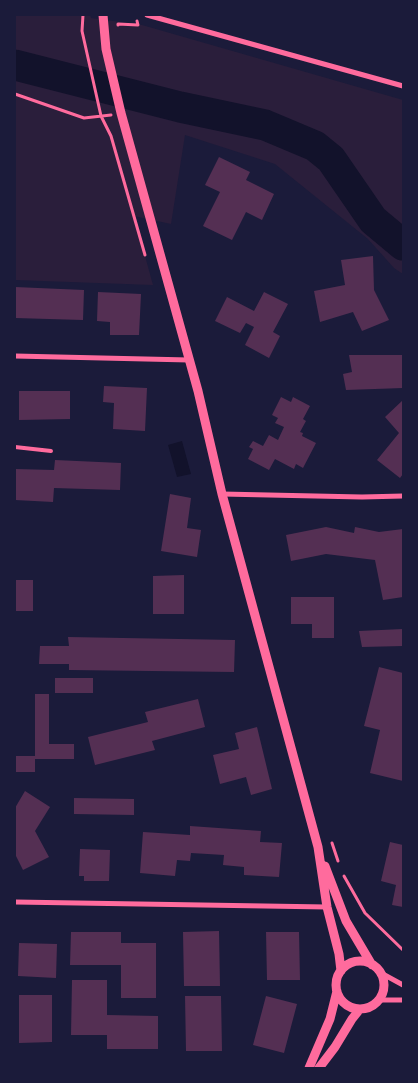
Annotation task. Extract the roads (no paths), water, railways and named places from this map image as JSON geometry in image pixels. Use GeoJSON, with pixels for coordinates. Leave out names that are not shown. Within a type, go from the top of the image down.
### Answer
{"type":"FeatureCollection","features":[{"type":"Feature","properties":{"kind":"street"},"geometry":{"type":"LineString","coordinates":[[103,15],[106,49],[121,113],[189,360],[222,494],[318,847],[346,922],[372,965]]}},
{"type":"Feature","properties":{"kind":"street"},"geometry":{"type":"LineString","coordinates":[[147,15],[403,86]]}},
{"type":"Feature","properties":{"kind":"street"},"geometry":{"type":"LineString","coordinates":[[15,356],[189,360]]}},
{"type":"Feature","properties":{"kind":"street"},"geometry":{"type":"LineString","coordinates":[[222,494],[362,498],[403,496]]}},
{"type":"Feature","properties":{"kind":"street"},"geometry":{"type":"LineString","coordinates":[[318,847],[327,907],[341,971],[336,984],[337,991],[345,1004],[360,1010]]}},
{"type":"Feature","properties":{"kind":"street"},"geometry":{"type":"LineString","coordinates":[[15,902],[327,907]]}},
{"type":"Feature","properties":{"kind":"street"},"geometry":{"type":"LineString","coordinates":[[341,971],[352,963],[366,962],[403,985]]}},
{"type":"Feature","properties":{"kind":"street"},"geometry":{"type":"LineString","coordinates":[[318,1068],[360,1010],[374,1005],[379,1000],[384,987],[381,973]]}},
{"type":"Feature","properties":{"kind":"street"},"geometry":{"type":"LineString","coordinates":[[309,1068],[330,1019],[337,991]]}},
{"type":"Feature","properties":{"kind":"street"},"geometry":{"type":"LineString","coordinates":[[379,1000],[403,1000]]}},
{"type":"Feature","properties":{"kind":"lane"},"geometry":{"type":"LineString","coordinates":[[15,447],[51,450]]}},
{"type":"Feature","properties":{"kind":"waterway"},"geometry":{"type":"LineString","coordinates":[[15,65],[180,107],[265,125],[315,146],[331,159],[373,220],[403,245]]}}]}
